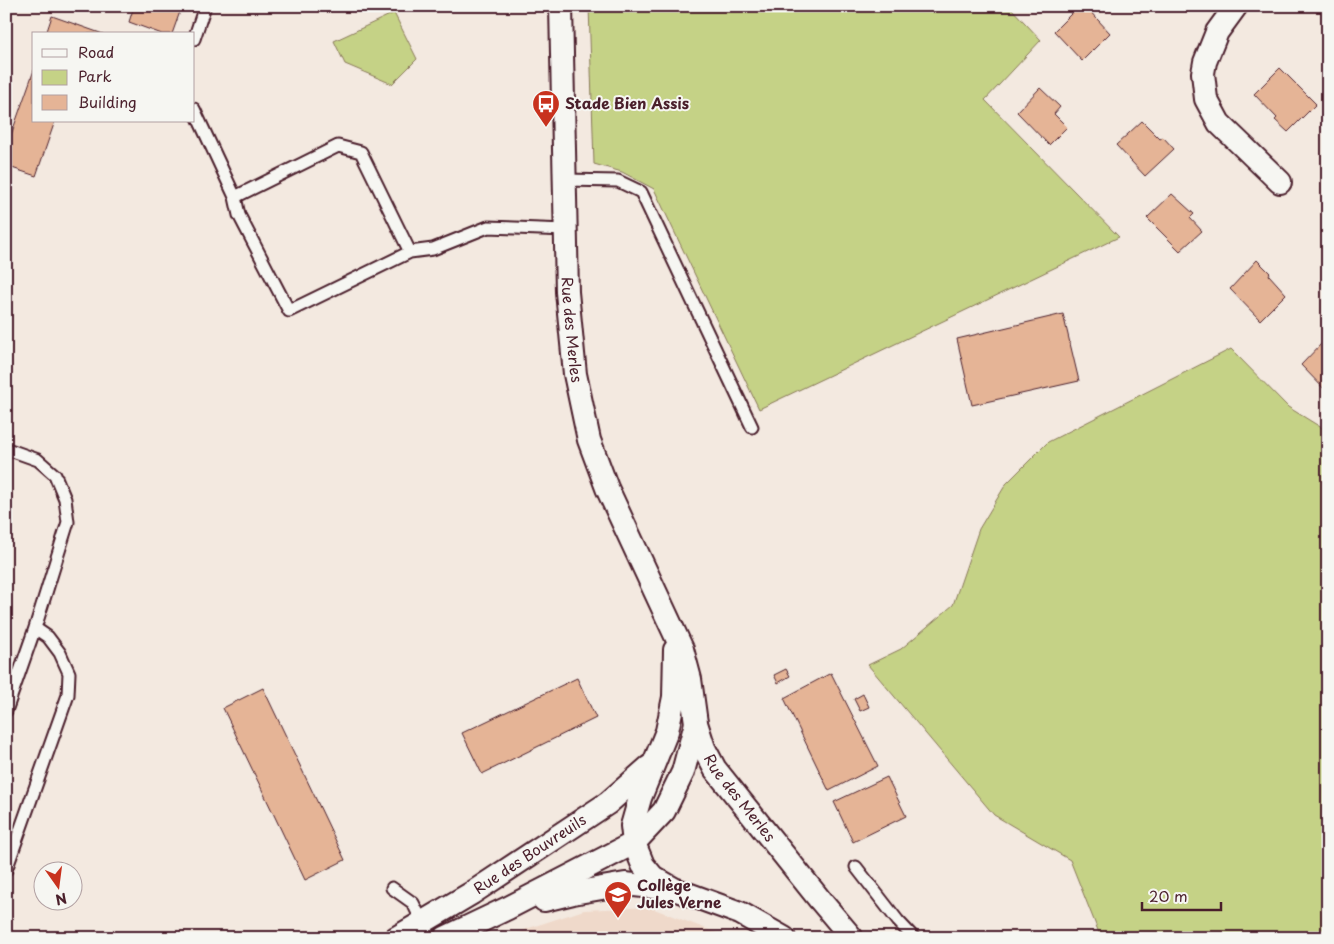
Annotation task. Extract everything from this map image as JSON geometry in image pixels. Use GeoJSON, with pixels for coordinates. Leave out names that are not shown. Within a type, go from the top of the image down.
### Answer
{"type":"FeatureCollection","features":[{"type":"Feature","properties":{"kind":"street","name":"Rue des Merles"},"geometry":{"type":"LineString","coordinates":[[561,6],[567,292],[575,374],[589,440],[607,488],[682,649],[690,679],[696,723],[704,748],[715,769],[852,938]]}},
{"type":"Feature","properties":{"kind":"street"},"geometry":{"type":"LineString","coordinates":[[1236,6],[1217,32],[1205,62],[1203,73],[1206,99],[1219,123],[1280,182]]}},
{"type":"Feature","properties":{"kind":"street","name":"Rue des Merles"},"geometry":{"type":"LineString","coordinates":[[634,843],[632,826],[640,798],[667,731],[674,698],[674,632]]}},
{"type":"Feature","properties":{"kind":"street"},"geometry":{"type":"LineString","coordinates":[[508,908],[634,843],[664,811],[683,772],[696,723]]}},
{"type":"Feature","properties":{"kind":"street"},"geometry":{"type":"LineString","coordinates":[[655,761],[683,772],[715,769]]}},
{"type":"Feature","properties":{"kind":"street","name":"Rue des Bouvreuils"},"geometry":{"type":"LineString","coordinates":[[396,938],[426,930],[472,893],[608,803],[655,761]]}},
{"type":"Feature","properties":{"kind":"street"},"geometry":{"type":"LineString","coordinates":[[634,843],[643,865],[653,876],[674,889],[740,913],[784,938]]}},
{"type":"Feature","properties":{"kind":"street"},"geometry":{"type":"LineString","coordinates":[[508,908],[573,893],[625,884],[674,889]]}},
{"type":"Feature","properties":{"kind":"street","name":"Rue des Bouvreuils"},"geometry":{"type":"LineString","coordinates":[[445,938],[508,908]]}},
{"type":"Feature","properties":{"kind":"lane"},"geometry":{"type":"LineString","coordinates":[[195,36],[205,6]]}},
{"type":"Feature","properties":{"kind":"lane"},"geometry":{"type":"LineString","coordinates":[[195,110],[234,196],[239,215],[289,311],[410,252],[433,249],[488,227],[566,230]]}},
{"type":"Feature","properties":{"kind":"lane"},"geometry":{"type":"LineString","coordinates":[[234,196],[338,146],[361,152],[410,252]]}},
{"type":"Feature","properties":{"kind":"lane"},"geometry":{"type":"LineString","coordinates":[[565,180],[618,181],[641,192],[752,427]]}},
{"type":"Feature","properties":{"kind":"lane"},"geometry":{"type":"LineString","coordinates":[[6,450],[38,460],[55,475],[65,499],[68,522],[35,628],[6,711]]}},
{"type":"Feature","properties":{"kind":"lane"},"geometry":{"type":"LineString","coordinates":[[6,870],[68,695],[69,674],[60,653],[48,637],[35,628]]}},
{"type":"Feature","properties":{"kind":"lane"},"geometry":{"type":"LineString","coordinates":[[856,867],[898,921],[914,938]]}},
{"type":"Feature","properties":{"kind":"lane"},"geometry":{"type":"LineString","coordinates":[[392,888],[413,903],[426,930]]}},
{"type":"Feature","properties":{"kind":"shaded area","name":"Collège Jules Verne"},"geometry":{"type":"Polygon","coordinates":[[[649,907],[730,938],[513,938],[526,929],[584,910],[649,907]]]}},
{"type":"Feature","properties":{"kind":"green space"},"geometry":{"type":"Polygon","coordinates":[[[589,6],[1009,6],[1041,40],[985,100],[1119,237],[759,409],[654,189],[622,172],[594,164],[589,6]]]}},
{"type":"Feature","properties":{"kind":"green space"},"geometry":{"type":"Polygon","coordinates":[[[394,13],[417,59],[392,84],[345,64],[334,41],[394,13]]]}},
{"type":"Feature","properties":{"kind":"green space"},"geometry":{"type":"Polygon","coordinates":[[[1231,349],[1288,407],[1322,428],[1328,423],[1328,938],[1101,938],[1070,860],[994,815],[868,665],[901,649],[953,605],[979,529],[1006,484],[1048,442],[1231,349]]]}},
{"type":"Feature","properties":{"kind":"building"},"geometry":{"type":"Polygon","coordinates":[[[134,6],[182,6],[173,32],[156,32],[129,22],[134,6]]]}},
{"type":"Feature","properties":{"kind":"building"},"geometry":{"type":"Polygon","coordinates":[[[1079,6],[1085,6],[1110,33],[1082,61],[1054,31],[1079,6]]]}},
{"type":"Feature","properties":{"kind":"building"},"geometry":{"type":"Polygon","coordinates":[[[52,16],[97,32],[47,32],[52,16]]]}},
{"type":"Feature","properties":{"kind":"building"},"geometry":{"type":"Polygon","coordinates":[[[1280,68],[1316,104],[1288,132],[1275,120],[1277,118],[1254,94],[1280,68]]]}},
{"type":"Feature","properties":{"kind":"building"},"geometry":{"type":"Polygon","coordinates":[[[32,76],[32,122],[55,122],[36,176],[6,166],[6,149],[32,76]]]}},
{"type":"Feature","properties":{"kind":"building"},"geometry":{"type":"Polygon","coordinates":[[[1040,88],[1060,107],[1054,114],[1067,127],[1049,145],[1017,112],[1040,88]]]}},
{"type":"Feature","properties":{"kind":"building"},"geometry":{"type":"Polygon","coordinates":[[[1142,121],[1160,139],[1163,137],[1174,149],[1145,176],[1116,145],[1142,121]]]}},
{"type":"Feature","properties":{"kind":"building"},"geometry":{"type":"Polygon","coordinates":[[[1172,194],[1194,214],[1190,218],[1202,231],[1180,251],[1147,218],[1172,194]]]}},
{"type":"Feature","properties":{"kind":"building"},"geometry":{"type":"Polygon","coordinates":[[[1257,260],[1286,294],[1260,320],[1230,289],[1257,260]]]}},
{"type":"Feature","properties":{"kind":"building"},"geometry":{"type":"Polygon","coordinates":[[[1063,314],[1079,381],[972,405],[957,339],[1063,314]]]}},
{"type":"Feature","properties":{"kind":"building"},"geometry":{"type":"Polygon","coordinates":[[[1324,341],[1328,345],[1328,393],[1301,365],[1324,341]]]}},
{"type":"Feature","properties":{"kind":"building"},"geometry":{"type":"Polygon","coordinates":[[[786,669],[790,676],[778,683],[774,675],[786,669]]]}},
{"type":"Feature","properties":{"kind":"building"},"geometry":{"type":"Polygon","coordinates":[[[831,673],[878,766],[829,791],[784,698],[831,673]]]}},
{"type":"Feature","properties":{"kind":"building"},"geometry":{"type":"Polygon","coordinates":[[[577,678],[596,718],[482,774],[462,733],[577,678]]]}},
{"type":"Feature","properties":{"kind":"building"},"geometry":{"type":"Polygon","coordinates":[[[263,688],[345,860],[305,880],[223,708],[263,688]]]}},
{"type":"Feature","properties":{"kind":"building"},"geometry":{"type":"Polygon","coordinates":[[[863,694],[869,707],[860,711],[854,699],[863,694]]]}},
{"type":"Feature","properties":{"kind":"building"},"geometry":{"type":"Polygon","coordinates":[[[887,777],[906,816],[853,842],[834,802],[887,777]]]}},
{"type":"Feature","properties":{"kind":"place","name":"Stade Bien Assis"},"geometry":{"type":"Point","coordinates":[546,128]}},
{"type":"Feature","properties":{"kind":"place","name":"Collège Jules Verne"},"geometry":{"type":"Point","coordinates":[618,919]}}]}
